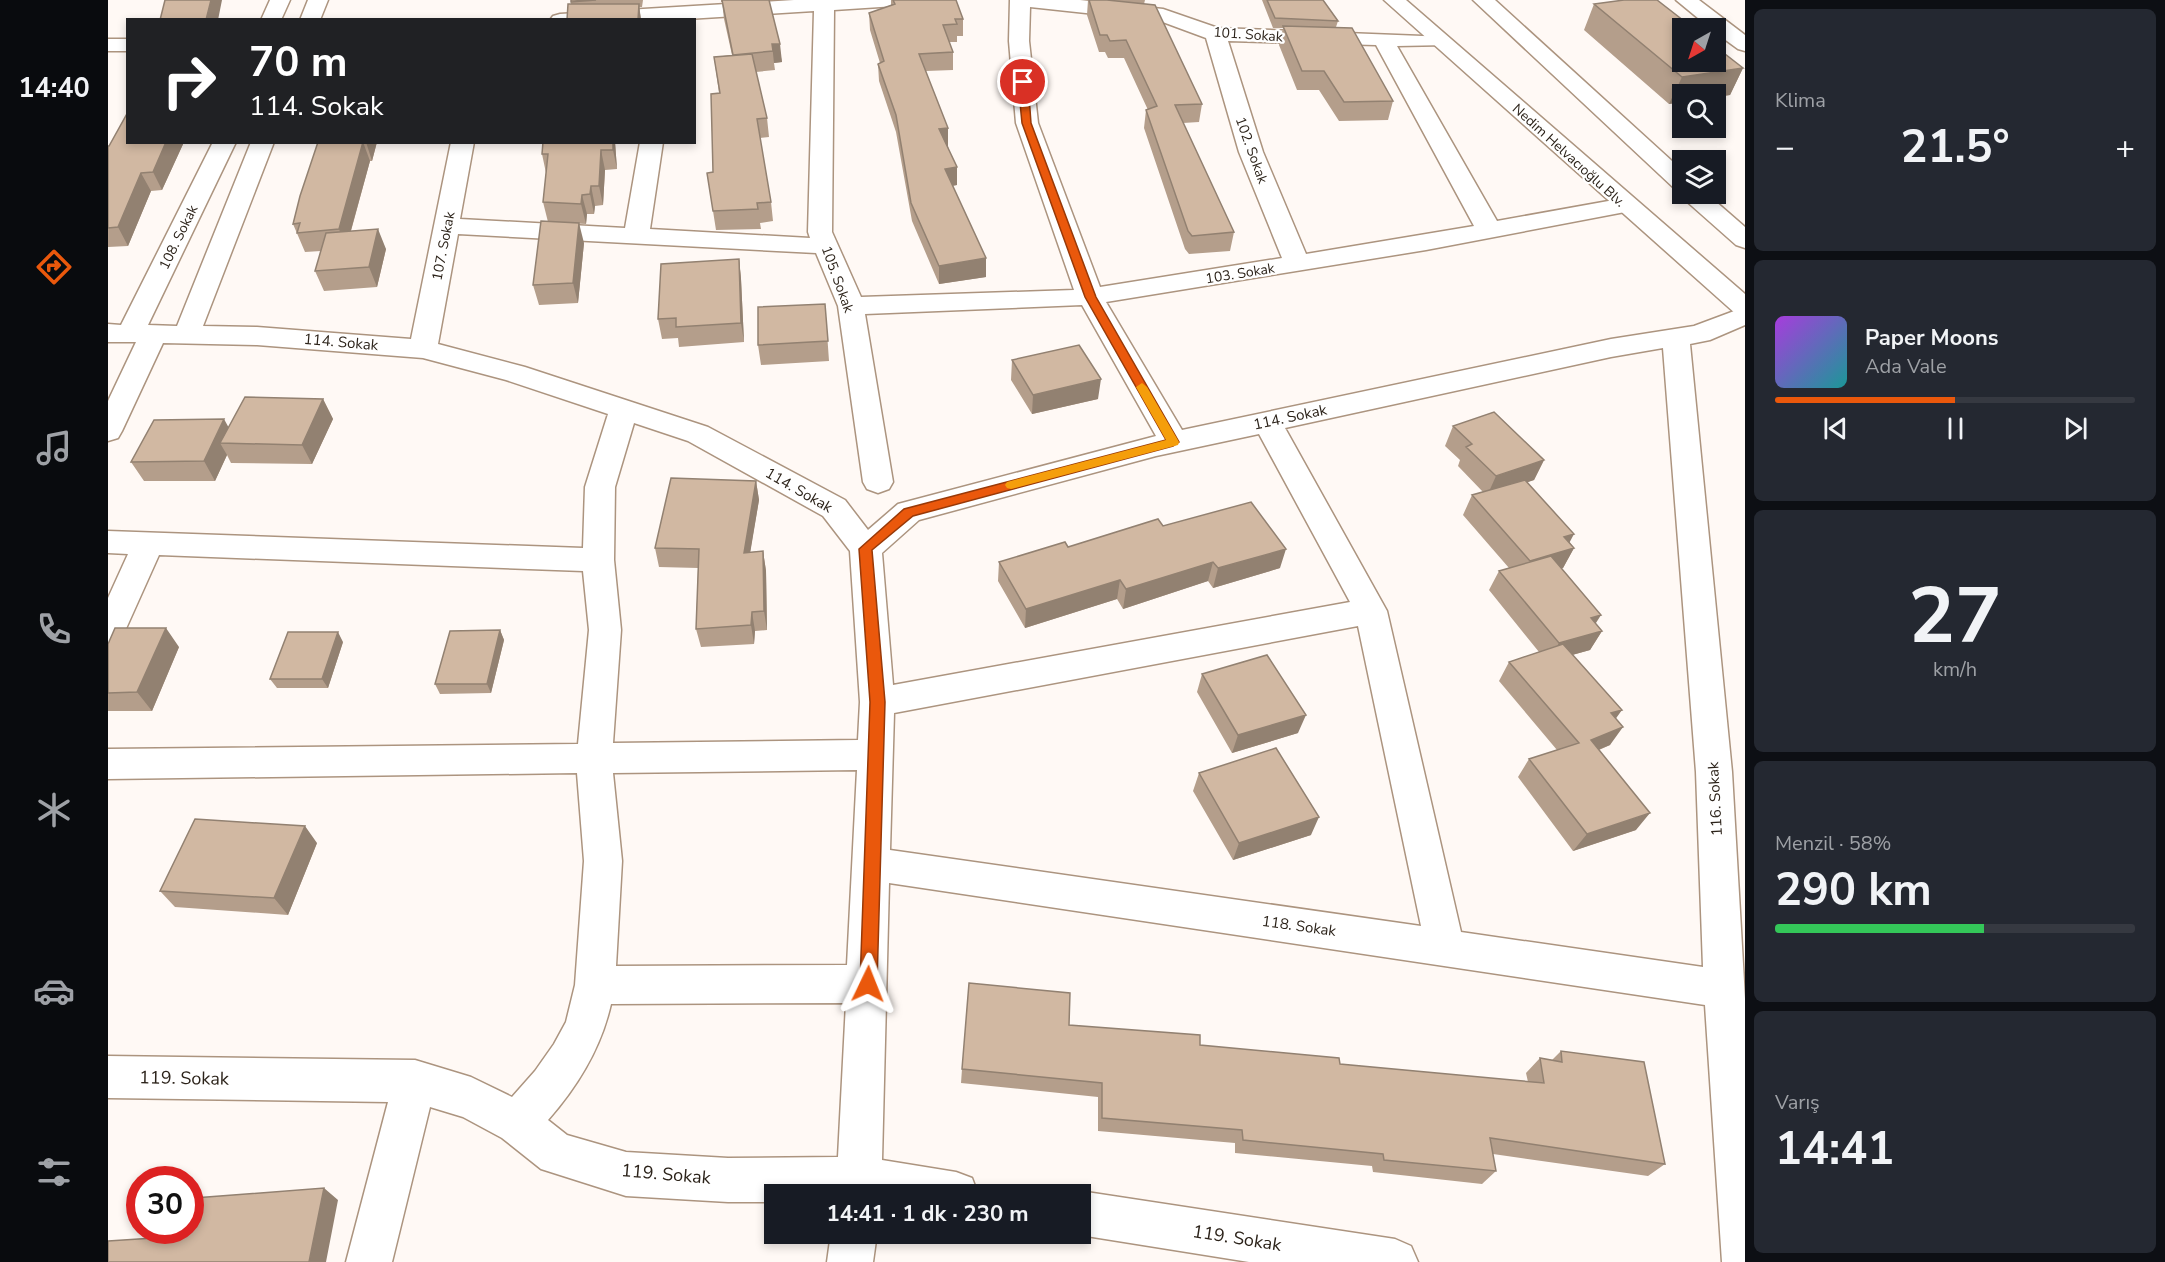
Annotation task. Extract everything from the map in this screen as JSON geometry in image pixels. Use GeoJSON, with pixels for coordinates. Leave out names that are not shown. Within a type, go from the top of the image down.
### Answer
{"type":"FeatureCollection","features":[{"type":"Feature","properties":{"kind":"street"},"geometry":{"type":"LineString","coordinates":[[272,18],[279,0]]}},
{"type":"Feature","properties":{"kind":"street"},"geometry":{"type":"LineString","coordinates":[[311,18],[318,0]]}},
{"type":"Feature","properties":{"kind":"street"},"geometry":{"type":"LineString","coordinates":[[585,18],[674,11],[896,0]]}},
{"type":"Feature","properties":{"kind":"street"},"geometry":{"type":"LineString","coordinates":[[1022,0],[1019,41],[1027,123],[1090,297],[1173,442]]}},
{"type":"Feature","properties":{"kind":"street","name":"101. Sokak"},"geometry":{"type":"LineString","coordinates":[[1022,0],[1163,15],[1215,34],[1441,41]]}},
{"type":"Feature","properties":{"kind":"street","name":"Nedim Helvacıoğlu Blv."},"geometry":{"type":"LineString","coordinates":[[1394,0],[1745,308]]}},
{"type":"Feature","properties":{"kind":"street"},"geometry":{"type":"LineString","coordinates":[[1483,0],[1672,174]]}},
{"type":"Feature","properties":{"kind":"street"},"geometry":{"type":"LineString","coordinates":[[1686,0],[1745,45]]}},
{"type":"Feature","properties":{"kind":"street","name":"105. Sokak"},"geometry":{"type":"LineString","coordinates":[[824,4],[820,232],[850,306],[878,482]]}},
{"type":"Feature","properties":{"kind":"street","name":"102. Sokak"},"geometry":{"type":"LineString","coordinates":[[1215,34],[1251,152],[1297,263]]}},
{"type":"Feature","properties":{"kind":"street"},"geometry":{"type":"LineString","coordinates":[[1383,39],[1490,230]]}},
{"type":"Feature","properties":{"kind":"street"},"geometry":{"type":"LineString","coordinates":[[108,45],[126,45]]}},
{"type":"Feature","properties":{"kind":"street","name":"108. Sokak"},"geometry":{"type":"LineString","coordinates":[[108,431],[131,333],[224,144]]}},
{"type":"Feature","properties":{"kind":"street"},"geometry":{"type":"LineString","coordinates":[[187,334],[262,144]]}},
{"type":"Feature","properties":{"kind":"street","name":"107. Sokak"},"geometry":{"type":"LineString","coordinates":[[423,349],[463,144]]}},
{"type":"Feature","properties":{"kind":"street"},"geometry":{"type":"LineString","coordinates":[[636,236],[652,144]]}},
{"type":"Feature","properties":{"kind":"street"},"geometry":{"type":"LineString","coordinates":[[1704,204],[1745,240]]}},
{"type":"Feature","properties":{"kind":"street","name":"103. Sokak"},"geometry":{"type":"LineString","coordinates":[[850,306],[1090,297],[1625,205]]}},
{"type":"Feature","properties":{"kind":"street"},"geometry":{"type":"LineString","coordinates":[[448,226],[826,246]]}},
{"type":"Feature","properties":{"kind":"street","name":"114. Sokak"},"geometry":{"type":"LineString","coordinates":[[131,333],[257,336],[423,349],[515,373],[698,434],[834,508],[866,549],[909,512],[1173,442],[1611,348],[1700,334],[1745,315]]}},
{"type":"Feature","properties":{"kind":"street","name":"116. Sokak"},"geometry":{"type":"LineString","coordinates":[[1676,338],[1714,772],[1732,1015],[1745,1262]]}},
{"type":"Feature","properties":{"kind":"street"},"geometry":{"type":"LineString","coordinates":[[517,1123],[550,1086],[570,1058],[585,1027],[595,985],[603,861],[594,759],[605,630],[597,560],[600,487],[624,409]]}},
{"type":"Feature","properties":{"kind":"street"},"geometry":{"type":"LineString","coordinates":[[1267,422],[1371,611],[1444,947]]}},
{"type":"Feature","properties":{"kind":"street"},"geometry":{"type":"LineString","coordinates":[[834,508],[878,482],[909,512]]}},
{"type":"Feature","properties":{"kind":"street"},"geometry":{"type":"LineString","coordinates":[[108,542],[597,560]]}},
{"type":"Feature","properties":{"kind":"street"},"geometry":{"type":"LineString","coordinates":[[108,633],[149,543]]}},
{"type":"Feature","properties":{"kind":"street"},"geometry":{"type":"LineString","coordinates":[[860,1184],[878,702],[866,549]]}},
{"type":"Feature","properties":{"kind":"street"},"geometry":{"type":"LineString","coordinates":[[878,702],[1371,611]]}},
{"type":"Feature","properties":{"kind":"street"},"geometry":{"type":"LineString","coordinates":[[108,764],[876,755]]}},
{"type":"Feature","properties":{"kind":"street","name":"118. Sokak"},"geometry":{"type":"LineString","coordinates":[[873,864],[1444,947],[1732,1015]]}},
{"type":"Feature","properties":{"kind":"street"},"geometry":{"type":"LineString","coordinates":[[595,985],[868,984]]}},
{"type":"Feature","properties":{"kind":"street","name":"119. Sokak"},"geometry":{"type":"LineString","coordinates":[[108,1077],[415,1081],[471,1098],[517,1123],[556,1154],[626,1174],[803,1184]]}},
{"type":"Feature","properties":{"kind":"street"},"geometry":{"type":"LineString","coordinates":[[369,1262],[415,1081]]}},
{"type":"Feature","properties":{"kind":"street","name":"119. Sokak"},"geometry":{"type":"LineString","coordinates":[[1091,1215],[1395,1262]]}},
{"type":"Feature","properties":{"kind":"street"},"geometry":{"type":"LineString","coordinates":[[850,1262],[852,1244]]}},
{"type":"Feature","properties":{"kind":"building"},"geometry":{"type":"Polygon","coordinates":[[[165,0],[211,0],[206,18],[160,18],[165,0]]]}},
{"type":"Feature","properties":{"kind":"building"},"geometry":{"type":"Polygon","coordinates":[[[571,0],[596,0],[571,2],[571,0]]]}},
{"type":"Feature","properties":{"kind":"building"},"geometry":{"type":"Polygon","coordinates":[[[722,0],[769,0],[780,44],[772,44],[773,51],[733,55],[722,0]]]}},
{"type":"Feature","properties":{"kind":"building"},"geometry":{"type":"Polygon","coordinates":[[[893,0],[956,0],[963,19],[955,19],[957,24],[943,25],[953,52],[919,54],[948,128],[939,129],[957,167],[945,169],[986,258],[939,266],[911,203],[896,115],[878,64],[884,61],[869,13],[895,4],[893,0]]]}},
{"type":"Feature","properties":{"kind":"building"},"geometry":{"type":"Polygon","coordinates":[[[1089,0],[1155,5],[1202,104],[1175,105],[1234,232],[1192,236],[1188,231],[1146,110],[1157,106],[1126,40],[1110,41],[1107,35],[1100,35],[1089,0]]]}},
{"type":"Feature","properties":{"kind":"building"},"geometry":{"type":"Polygon","coordinates":[[[1267,0],[1323,0],[1338,21],[1275,18],[1267,0]]]}},
{"type":"Feature","properties":{"kind":"building"},"geometry":{"type":"Polygon","coordinates":[[[1624,0],[1657,0],[1680,18],[1672,18],[1672,69],[1594,4],[1624,0]]]}},
{"type":"Feature","properties":{"kind":"building"},"geometry":{"type":"Polygon","coordinates":[[[568,4],[639,4],[638,18],[567,18],[568,4]]]}},
{"type":"Feature","properties":{"kind":"building"},"geometry":{"type":"Polygon","coordinates":[[[1283,26],[1352,28],[1393,101],[1344,102],[1324,71],[1302,71],[1283,26]]]}},
{"type":"Feature","properties":{"kind":"building"},"geometry":{"type":"Polygon","coordinates":[[[752,54],[767,118],[757,119],[771,202],[757,203],[758,209],[713,211],[707,173],[713,172],[711,94],[720,93],[714,57],[752,54]]]}},
{"type":"Feature","properties":{"kind":"building"},"geometry":{"type":"Polygon","coordinates":[[[1726,55],[1743,68],[1726,71],[1726,55]]]}},
{"type":"Feature","properties":{"kind":"building"},"geometry":{"type":"Polygon","coordinates":[[[1676,72],[1716,72],[1682,77],[1676,72]]]}},
{"type":"Feature","properties":{"kind":"building"},"geometry":{"type":"Polygon","coordinates":[[[126,116],[126,144],[165,144],[153,172],[141,173],[118,227],[108,228],[108,146],[126,116]]]}},
{"type":"Feature","properties":{"kind":"building"},"geometry":{"type":"Polygon","coordinates":[[[317,144],[362,144],[339,229],[297,233],[300,223],[293,224],[317,144]]]}},
{"type":"Feature","properties":{"kind":"building"},"geometry":{"type":"Polygon","coordinates":[[[543,144],[613,144],[613,150],[601,150],[599,186],[591,186],[590,194],[582,195],[581,204],[543,202],[548,154],[542,154],[543,144]]]}},
{"type":"Feature","properties":{"kind":"building"},"geometry":{"type":"Polygon","coordinates":[[[541,221],[579,223],[573,283],[533,285],[541,221]]]}},
{"type":"Feature","properties":{"kind":"building"},"geometry":{"type":"Polygon","coordinates":[[[378,229],[369,267],[315,271],[326,233],[378,229]]]}},
{"type":"Feature","properties":{"kind":"building"},"geometry":{"type":"Polygon","coordinates":[[[739,259],[741,323],[676,327],[676,318],[658,319],[661,264],[739,259]]]}},
{"type":"Feature","properties":{"kind":"building"},"geometry":{"type":"Polygon","coordinates":[[[825,304],[828,341],[758,345],[758,307],[825,304]]]}},
{"type":"Feature","properties":{"kind":"building"},"geometry":{"type":"Polygon","coordinates":[[[1079,345],[1101,379],[1033,395],[1012,360],[1079,345]]]}},
{"type":"Feature","properties":{"kind":"building"},"geometry":{"type":"Polygon","coordinates":[[[245,397],[323,399],[302,445],[220,443],[245,397]]]}},
{"type":"Feature","properties":{"kind":"building"},"geometry":{"type":"Polygon","coordinates":[[[1494,412],[1544,460],[1496,476],[1466,447],[1472,444],[1453,426],[1494,412]]]}},
{"type":"Feature","properties":{"kind":"building"},"geometry":{"type":"Polygon","coordinates":[[[224,419],[204,461],[131,462],[154,420],[224,419]]]}},
{"type":"Feature","properties":{"kind":"building"},"geometry":{"type":"Polygon","coordinates":[[[671,478],[756,481],[744,553],[763,551],[764,611],[752,612],[751,625],[696,629],[699,549],[655,548],[671,478]]]}},
{"type":"Feature","properties":{"kind":"building"},"geometry":{"type":"Polygon","coordinates":[[[1525,480],[1574,534],[1564,537],[1574,548],[1530,561],[1472,495],[1525,480]]]}},
{"type":"Feature","properties":{"kind":"building"},"geometry":{"type":"Polygon","coordinates":[[[1251,502],[1286,549],[1218,568],[1213,562],[1126,589],[1120,580],[1026,609],[999,562],[1065,542],[1068,547],[1158,519],[1163,526],[1251,502]]]}},
{"type":"Feature","properties":{"kind":"building"},"geometry":{"type":"Polygon","coordinates":[[[1551,556],[1601,615],[1591,618],[1602,631],[1559,643],[1499,571],[1551,556]]]}},
{"type":"Feature","properties":{"kind":"building"},"geometry":{"type":"Polygon","coordinates":[[[115,628],[166,628],[137,692],[108,693],[108,644],[115,628]]]}},
{"type":"Feature","properties":{"kind":"building"},"geometry":{"type":"Polygon","coordinates":[[[500,630],[487,684],[435,684],[450,631],[500,630]]]}},
{"type":"Feature","properties":{"kind":"building"},"geometry":{"type":"Polygon","coordinates":[[[288,632],[338,632],[322,679],[270,679],[288,632]]]}},
{"type":"Feature","properties":{"kind":"building"},"geometry":{"type":"Polygon","coordinates":[[[1563,644],[1622,710],[1611,713],[1623,727],[1591,740],[1650,813],[1587,834],[1529,759],[1579,743],[1509,662],[1563,644]]]}},
{"type":"Feature","properties":{"kind":"building"},"geometry":{"type":"Polygon","coordinates":[[[1267,655],[1306,715],[1238,735],[1202,674],[1267,655]]]}},
{"type":"Feature","properties":{"kind":"building"},"geometry":{"type":"Polygon","coordinates":[[[1276,748],[1319,817],[1239,843],[1199,773],[1276,748]]]}},
{"type":"Feature","properties":{"kind":"building"},"geometry":{"type":"Polygon","coordinates":[[[195,819],[305,826],[274,898],[160,891],[195,819]]]}},
{"type":"Feature","properties":{"kind":"building"},"geometry":{"type":"Polygon","coordinates":[[[969,983],[1070,993],[1069,1025],[1200,1035],[1200,1045],[1339,1058],[1340,1064],[1544,1083],[1540,1058],[1562,1062],[1561,1051],[1644,1062],[1665,1164],[1490,1138],[1496,1171],[1384,1160],[1383,1154],[1243,1140],[1242,1130],[1102,1118],[1102,1083],[962,1069],[969,983]]]}},
{"type":"Feature","properties":{"kind":"building"},"geometry":{"type":"Polygon","coordinates":[[[324,1188],[309,1262],[108,1262],[108,1241],[126,1240],[126,1244],[204,1244],[204,1197],[324,1188]]]}},
{"type":"Feature","properties":{"kind":"slow traffic"},"geometry":{"type":"LineString","coordinates":[[1011,485],[1173,442],[1142,387]]}},
{"type":"Feature","properties":{"kind":"route"},"geometry":{"type":"LineString","coordinates":[[868,984],[878,702],[866,549],[909,512],[1173,442],[1090,297],[1027,123],[1023,82]]}}]}
